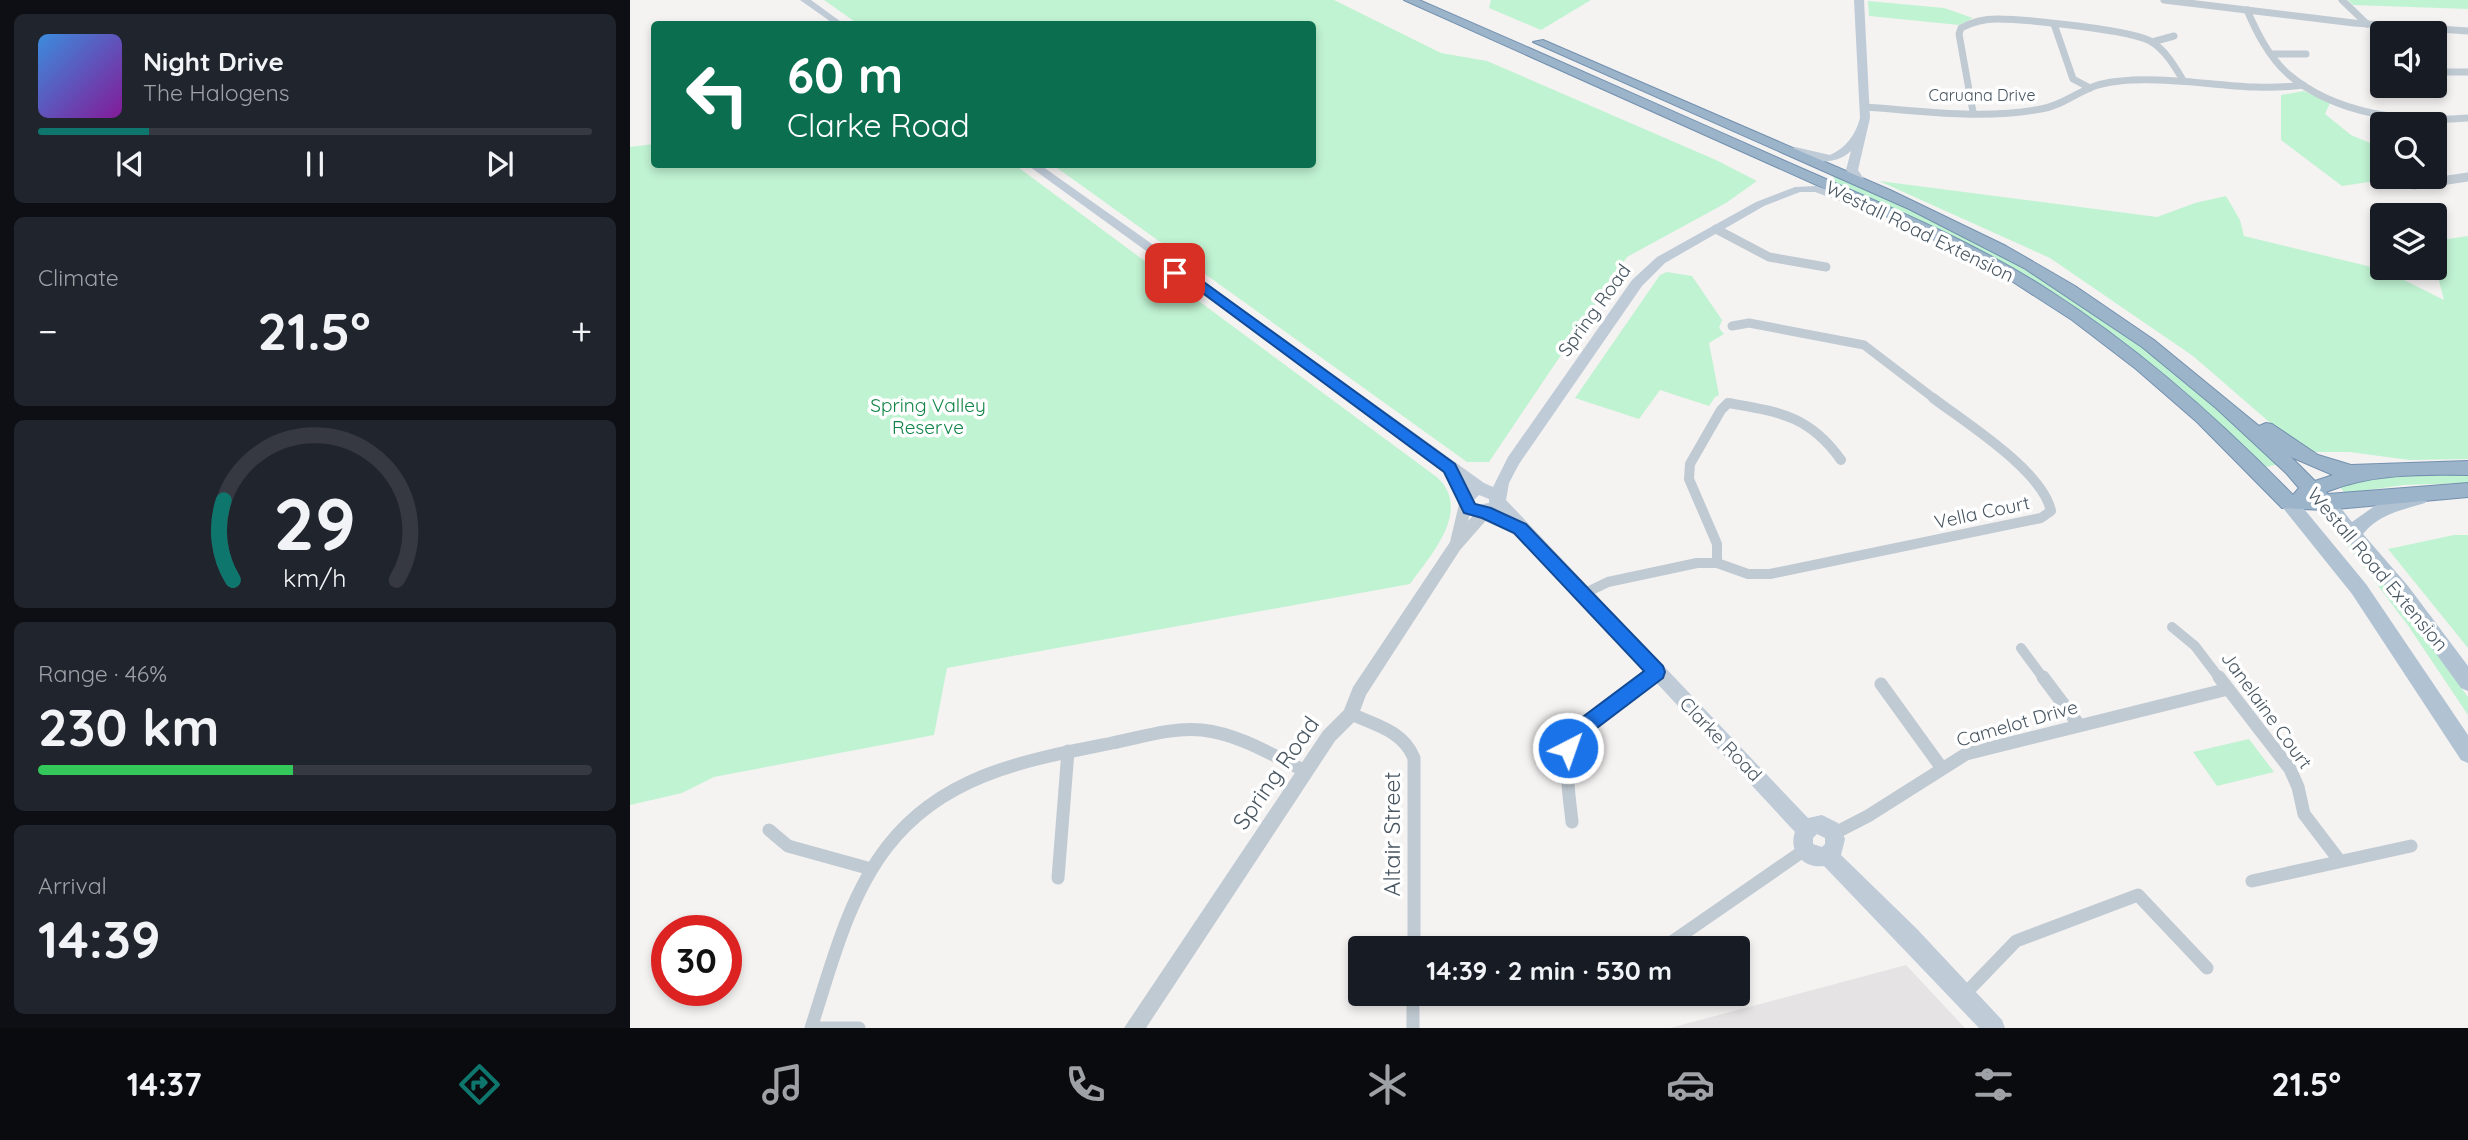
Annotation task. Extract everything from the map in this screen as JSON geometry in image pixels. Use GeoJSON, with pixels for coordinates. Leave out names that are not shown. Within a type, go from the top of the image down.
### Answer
{"type":"FeatureCollection","features":[{"type":"Feature","properties":{"kind":"highway","name":"Westall Road Extension"},"geometry":{"type":"LineString","coordinates":[[1410,0],[1953,242],[2043,293],[2143,364],[2206,419],[2289,502]]}},
{"type":"Feature","properties":{"kind":"highway","name":"Westall Road Extension"},"geometry":{"type":"LineString","coordinates":[[1441,0],[1949,222],[2029,265],[2099,309],[2155,349],[2227,407],[2319,496]]}},
{"type":"Feature","properties":{"kind":"highway"},"geometry":{"type":"LineString","coordinates":[[2155,349],[2199,375],[2270,433],[2302,454],[2331,468],[2365,473]]}},
{"type":"Feature","properties":{"kind":"highway"},"geometry":{"type":"LineString","coordinates":[[2319,496],[2337,479],[2365,473],[2468,468]]}},
{"type":"Feature","properties":{"kind":"highway"},"geometry":{"type":"LineString","coordinates":[[2289,502],[2319,496],[2458,490]]}},
{"type":"Feature","properties":{"kind":"main road"},"geometry":{"type":"LineString","coordinates":[[805,0],[835,21]]}},
{"type":"Feature","properties":{"kind":"main road"},"geometry":{"type":"LineString","coordinates":[[1859,0],[1865,107],[1852,170],[1860,182]]}},
{"type":"Feature","properties":{"kind":"main road"},"geometry":{"type":"LineString","coordinates":[[1739,130],[1808,155],[1830,159],[1844,154],[1863,127]]}},
{"type":"Feature","properties":{"kind":"main road"},"geometry":{"type":"LineString","coordinates":[[1777,196],[1791,181],[1792,174],[1786,167]]}},
{"type":"Feature","properties":{"kind":"main road"},"geometry":{"type":"LineString","coordinates":[[1037,168],[1164,259],[1170,270],[1194,280],[1482,489]]}},
{"type":"Feature","properties":{"kind":"main road","name":"Spring Road"},"geometry":{"type":"LineString","coordinates":[[1491,507],[1513,461],[1637,283],[1661,260],[1777,196],[1809,188],[1848,199],[1953,242]]}},
{"type":"Feature","properties":{"kind":"main road","name":"Spring Road"},"geometry":{"type":"LineString","coordinates":[[1482,489],[1513,461]]}},
{"type":"Feature","properties":{"kind":"main road"},"geometry":{"type":"LineString","coordinates":[[1450,468],[1466,502],[1473,511],[1491,507],[1494,492],[1482,489],[1472,491],[1466,502]]}},
{"type":"Feature","properties":{"kind":"main road"},"geometry":{"type":"LineString","coordinates":[[2353,534],[2360,525],[2385,508],[2458,490]]}},
{"type":"Feature","properties":{"kind":"main road","name":"Westall Road Extension"},"geometry":{"type":"LineString","coordinates":[[2319,496],[2401,591],[2468,682]]}},
{"type":"Feature","properties":{"kind":"main road","name":"Westall Road Extension"},"geometry":{"type":"LineString","coordinates":[[2289,502],[2359,589],[2468,753]]}},
{"type":"Feature","properties":{"kind":"main road","name":"Clarke Road"},"geometry":{"type":"LineString","coordinates":[[1491,507],[1520,528],[1583,594],[1806,839]]}},
{"type":"Feature","properties":{"kind":"main road"},"geometry":{"type":"LineString","coordinates":[[1828,856],[1836,844],[1833,834],[1819,825],[1806,839],[1816,856],[1828,856],[1994,1028]]}},
{"type":"Feature","properties":{"kind":"street"},"geometry":{"type":"LineString","coordinates":[[2164,0],[2396,29],[2468,32]]}},
{"type":"Feature","properties":{"kind":"street"},"geometry":{"type":"LineString","coordinates":[[2342,0],[2367,24]]}},
{"type":"Feature","properties":{"kind":"street"},"geometry":{"type":"LineString","coordinates":[[2247,10],[2278,64],[2303,85],[2343,103],[2398,118],[2438,121],[2468,118]]}},
{"type":"Feature","properties":{"kind":"street"},"geometry":{"type":"LineString","coordinates":[[1973,112],[1959,34],[1961,28],[1975,22],[1996,19],[2108,29],[2152,42],[2173,63],[2183,80]]}},
{"type":"Feature","properties":{"kind":"street"},"geometry":{"type":"LineString","coordinates":[[2054,24],[2073,79],[2091,89]]}},
{"type":"Feature","properties":{"kind":"street"},"geometry":{"type":"LineString","coordinates":[[2152,42],[2174,36]]}},
{"type":"Feature","properties":{"kind":"street"},"geometry":{"type":"LineString","coordinates":[[2272,54],[2306,54]]}},
{"type":"Feature","properties":{"kind":"street"},"geometry":{"type":"LineString","coordinates":[[2447,72],[2468,72]]}},
{"type":"Feature","properties":{"kind":"street","name":"Caruana Drive"},"geometry":{"type":"LineString","coordinates":[[1865,107],[1973,112],[2037,110],[2072,100],[2091,89],[2129,80],[2183,80],[2252,90],[2303,85]]}},
{"type":"Feature","properties":{"kind":"street"},"geometry":{"type":"LineString","coordinates":[[2447,180],[2468,177]]}},
{"type":"Feature","properties":{"kind":"street"},"geometry":{"type":"LineString","coordinates":[[1716,229],[1769,257],[1826,267]]}},
{"type":"Feature","properties":{"kind":"street","name":"Vella Court"},"geometry":{"type":"LineString","coordinates":[[1583,594],[1608,582],[1697,563],[1717,563],[1748,574],[1770,573],[2041,518],[2051,511],[2049,501],[2023,467],[1864,345],[1749,323],[1732,326]]}},
{"type":"Feature","properties":{"kind":"street"},"geometry":{"type":"LineString","coordinates":[[1717,563],[1717,544],[1689,479],[1690,464],[1721,410],[1728,403],[1790,414],[1807,422],[1831,444],[1841,460]]}},
{"type":"Feature","properties":{"kind":"street","name":"Spring Road"},"geometry":{"type":"LineString","coordinates":[[1455,546],[1466,502]]}},
{"type":"Feature","properties":{"kind":"street","name":"Spring Road"},"geometry":{"type":"LineString","coordinates":[[1134,1028],[1329,736],[1351,714],[1359,692],[1455,546],[1491,507]]}},
{"type":"Feature","properties":{"kind":"street","name":"Janelaine Court"},"geometry":{"type":"LineString","coordinates":[[2172,627],[2195,646],[2290,769],[2298,786],[2304,814],[2339,860]]}},
{"type":"Feature","properties":{"kind":"street"},"geometry":{"type":"LineString","coordinates":[[2021,648],[2079,725]]}},
{"type":"Feature","properties":{"kind":"street"},"geometry":{"type":"LineString","coordinates":[[1572,822],[1567,761],[1572,740],[1579,731],[1656,672]]}},
{"type":"Feature","properties":{"kind":"street"},"geometry":{"type":"LineString","coordinates":[[1881,684],[1941,767]]}},
{"type":"Feature","properties":{"kind":"street","name":"Camelot Drive"},"geometry":{"type":"LineString","coordinates":[[1833,834],[1854,824],[1941,767],[1988,747],[2228,689]]}},
{"type":"Feature","properties":{"kind":"street","name":"Altair Street"},"geometry":{"type":"LineString","coordinates":[[1351,714],[1400,736],[1413,752],[1413,936]]}},
{"type":"Feature","properties":{"kind":"street"},"geometry":{"type":"LineString","coordinates":[[811,1028],[871,869],[911,820],[948,790],[990,770],[1068,751],[1173,731],[1203,730],[1228,736],[1305,771]]}},
{"type":"Feature","properties":{"kind":"street"},"geometry":{"type":"LineString","coordinates":[[1058,878],[1068,751]]}},
{"type":"Feature","properties":{"kind":"street"},"geometry":{"type":"LineString","coordinates":[[769,830],[788,846],[871,869]]}},
{"type":"Feature","properties":{"kind":"street"},"geometry":{"type":"LineString","coordinates":[[1678,936],[1806,839]]}},
{"type":"Feature","properties":{"kind":"street"},"geometry":{"type":"LineString","coordinates":[[2252,881],[2412,846]]}},
{"type":"Feature","properties":{"kind":"street"},"geometry":{"type":"LineString","coordinates":[[1964,996],[2016,942],[2138,895],[2207,968]]}},
{"type":"Feature","properties":{"kind":"street"},"geometry":{"type":"LineString","coordinates":[[1413,1006],[1413,1028]]}},
{"type":"Feature","properties":{"kind":"street"},"geometry":{"type":"LineString","coordinates":[[818,1028],[859,1028]]}},
{"type":"Feature","properties":{"kind":"shaded area"},"geometry":{"type":"Polygon","coordinates":[[[1906,965],[1965,1028],[1670,1028],[1906,965]]]}},
{"type":"Feature","properties":{"kind":"green space"},"geometry":{"type":"Polygon","coordinates":[[[824,0],[1334,0],[1441,53],[1487,61],[1716,160],[1757,181],[1726,203],[1627,257],[1489,462],[1467,462],[1057,168],[1316,168],[1316,21],[854,21],[824,0]]]}},
{"type":"Feature","properties":{"kind":"green space"},"geometry":{"type":"Polygon","coordinates":[[[1491,0],[1591,0],[1541,30],[1489,8],[1491,0]]]}},
{"type":"Feature","properties":{"kind":"green space"},"geometry":{"type":"Polygon","coordinates":[[[2348,0],[2468,0],[2468,9],[2353,5],[2348,0]]]}},
{"type":"Feature","properties":{"kind":"green space"},"geometry":{"type":"Polygon","coordinates":[[[1868,1],[1944,8],[1973,18],[1959,25],[1869,16],[1868,1]]]}},
{"type":"Feature","properties":{"kind":"green space"},"geometry":{"type":"Polygon","coordinates":[[[2304,91],[2330,103],[2325,114],[2351,135],[2370,143],[2370,182],[2342,186],[2281,140],[2281,95],[2304,91]]]}},
{"type":"Feature","properties":{"kind":"green space","name":"Spring Valley Reserve"},"geometry":{"type":"Polygon","coordinates":[[[651,144],[651,168],[1019,168],[1438,478],[1447,491],[1451,505],[1444,533],[1410,584],[947,668],[934,735],[714,777],[682,793],[630,805],[630,147],[651,144]]]}},
{"type":"Feature","properties":{"kind":"green space"},"geometry":{"type":"Polygon","coordinates":[[[1836,175],[1999,254],[2076,301],[2168,365],[2279,464],[2266,467],[2185,392],[2099,326],[1827,182],[1836,175]]]}},
{"type":"Feature","properties":{"kind":"green space"},"geometry":{"type":"Polygon","coordinates":[[[1879,181],[2157,217],[2195,203],[2226,196],[2240,220],[2244,236],[2370,267],[2370,280],[2404,280],[2444,300],[2439,280],[2447,280],[2447,239],[2468,236],[2468,459],[2410,460],[2349,452],[2304,452],[2193,356],[2050,258],[1879,181]]]}},
{"type":"Feature","properties":{"kind":"green space"},"geometry":{"type":"Polygon","coordinates":[[[1667,272],[1692,276],[1722,320],[1719,328],[1724,334],[1709,343],[1719,395],[1709,406],[1660,390],[1639,419],[1575,398],[1660,275],[1667,272]]]}},
{"type":"Feature","properties":{"kind":"green space"},"geometry":{"type":"Polygon","coordinates":[[[2468,474],[2468,483],[2404,485],[2345,493],[2338,485],[2389,477],[2468,474]]]}},
{"type":"Feature","properties":{"kind":"green space"},"geometry":{"type":"Polygon","coordinates":[[[2454,535],[2468,535],[2468,648],[2388,549],[2454,535]]]}},
{"type":"Feature","properties":{"kind":"green space"},"geometry":{"type":"Polygon","coordinates":[[[2353,545],[2386,584],[2468,697],[2468,715],[2407,624],[2348,546],[2353,545]]]}},
{"type":"Feature","properties":{"kind":"green space"},"geometry":{"type":"Polygon","coordinates":[[[2249,739],[2274,772],[2217,786],[2193,752],[2249,739]]]}},
{"type":"Feature","properties":{"kind":"route"},"geometry":{"type":"LineString","coordinates":[[1175,273],[1194,280],[1450,468],[1470,509],[1486,512],[1520,528],[1656,672],[1579,731],[1568,748]]}}]}
